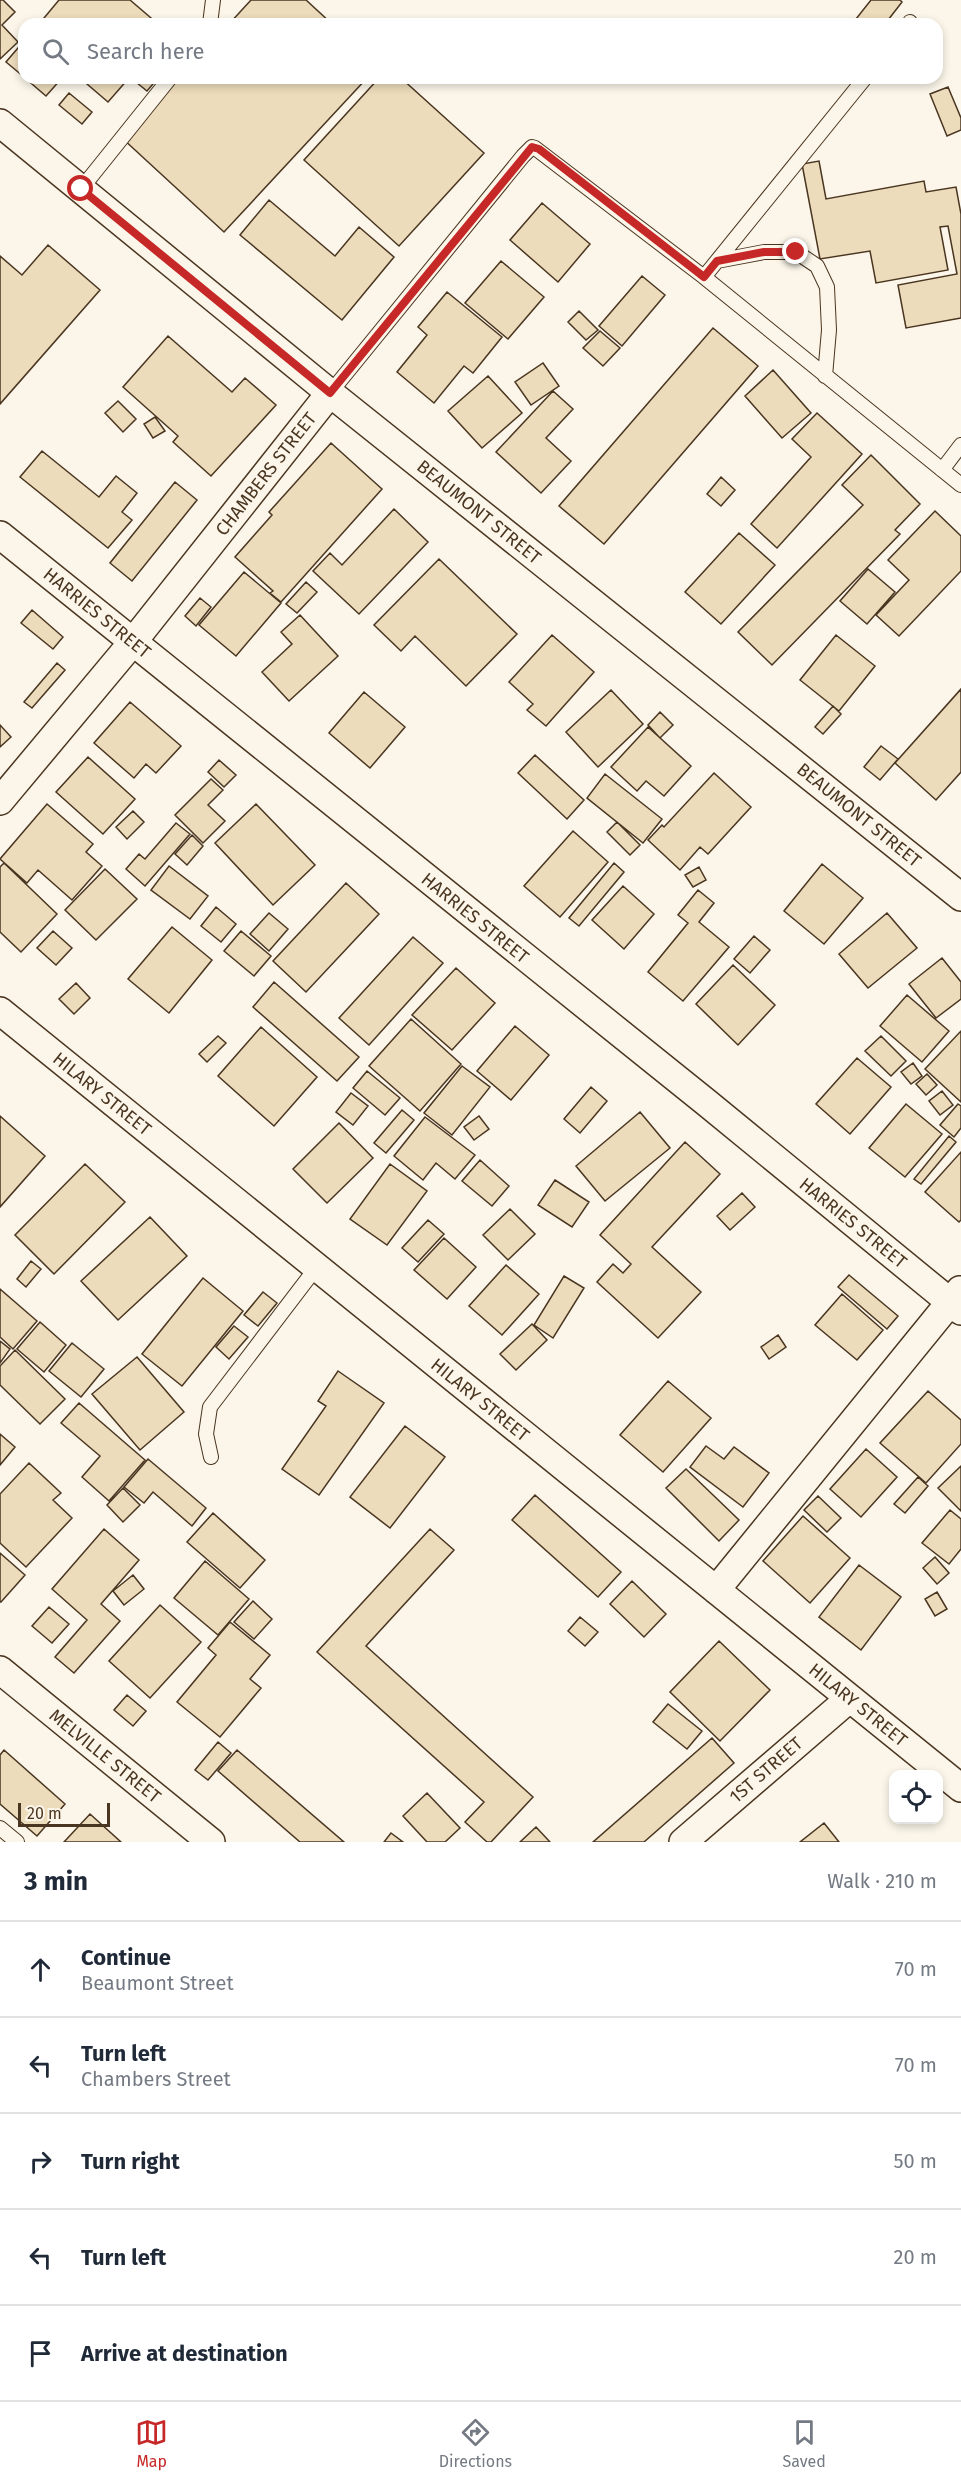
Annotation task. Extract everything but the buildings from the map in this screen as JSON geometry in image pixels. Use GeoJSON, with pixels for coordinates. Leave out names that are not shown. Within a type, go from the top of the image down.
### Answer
{"type":"FeatureCollection","features":[{"type":"Feature","properties":{"kind":"street","name":"BEAUMONT STREET"},"geometry":{"type":"LineString","coordinates":[[0,123],[330,393],[961,897]]}},
{"type":"Feature","properties":{"kind":"street","name":"CHAMBERS STREET"},"geometry":{"type":"LineString","coordinates":[[0,801],[132,643],[330,393]]}},
{"type":"Feature","properties":{"kind":"street","name":"HARRIES STREET"},"geometry":{"type":"LineString","coordinates":[[0,535],[132,643],[957,1301],[716,1590]]}},
{"type":"Feature","properties":{"kind":"street","name":"HILARY STREET"},"geometry":{"type":"LineString","coordinates":[[0,1011],[961,1788]]}},
{"type":"Feature","properties":{"kind":"street","name":"MELVILLE STREET"},"geometry":{"type":"LineString","coordinates":[[0,1671],[211,1842]]}},
{"type":"Feature","properties":{"kind":"street","name":"1ST STREET"},"geometry":{"type":"LineString","coordinates":[[683,1842],[849,1699]]}},
{"type":"Feature","properties":{"kind":"lane"},"geometry":{"type":"LineString","coordinates":[[211,18],[213,0]]}},
{"type":"Feature","properties":{"kind":"lane"},"geometry":{"type":"LineString","coordinates":[[81,189],[165,84]]}},
{"type":"Feature","properties":{"kind":"lane"},"geometry":{"type":"LineString","coordinates":[[860,84],[704,277],[961,485]]}},
{"type":"Feature","properties":{"kind":"lane","name":"CHAMBERS STREET"},"geometry":{"type":"LineString","coordinates":[[330,393],[532,147],[539,149],[704,277]]}},
{"type":"Feature","properties":{"kind":"lane"},"geometry":{"type":"LineString","coordinates":[[717,261],[764,252],[796,252],[817,266],[827,287],[829,330],[825,376]]}},
{"type":"Feature","properties":{"kind":"lane"},"geometry":{"type":"LineString","coordinates":[[942,470],[961,445]]}},
{"type":"Feature","properties":{"kind":"lane"},"geometry":{"type":"LineString","coordinates":[[211,1457],[206,1434],[210,1407],[316,1268]]}},
{"type":"Feature","properties":{"kind":"lane"},"geometry":{"type":"LineString","coordinates":[[0,1828],[17,1842]]}},
{"type":"Feature","properties":{"kind":"route"},"geometry":{"type":"LineString","coordinates":[[81,189],[330,393],[532,147],[539,149],[704,277],[717,261],[764,252],[796,252]]}}]}
